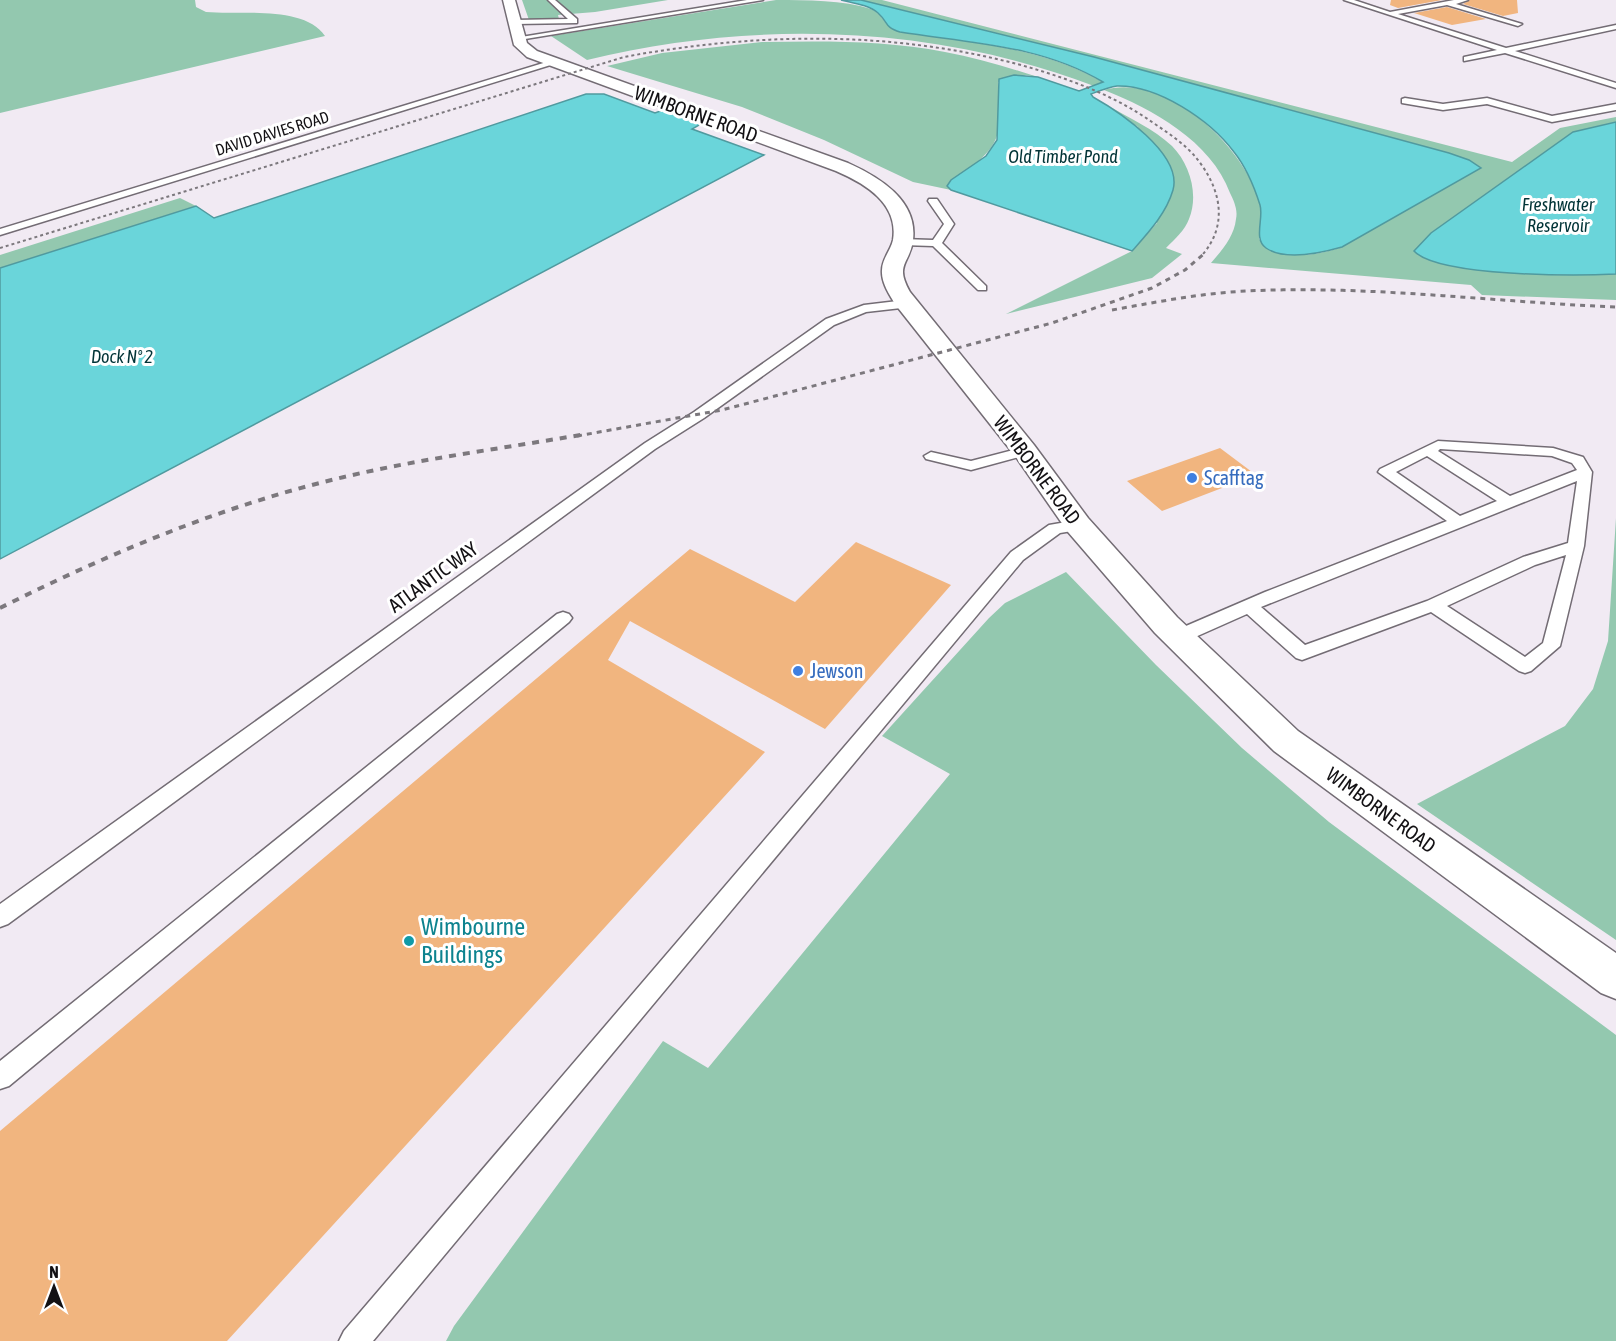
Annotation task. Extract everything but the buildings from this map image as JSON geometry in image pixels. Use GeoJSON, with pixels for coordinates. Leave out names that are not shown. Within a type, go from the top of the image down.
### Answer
{"type":"FeatureCollection","features":[{"type":"Feature","properties":{"kind":"street","name":"WIMBORNE ROAD"},"geometry":{"type":"LineString","coordinates":[[515,20],[525,50],[553,63],[861,175],[881,189],[895,204],[904,225],[902,242],[892,272],[896,288],[906,304],[1025,451],[1078,525],[1178,637],[1286,741],[1616,978]]}},
{"type":"Feature","properties":{"kind":"lane"},"geometry":{"type":"LineString","coordinates":[[551,0],[574,21]]}},
{"type":"Feature","properties":{"kind":"lane"},"geometry":{"type":"LineString","coordinates":[[515,20],[760,0]]}},
{"type":"Feature","properties":{"kind":"lane"},"geometry":{"type":"LineString","coordinates":[[1347,0],[1616,86]]}},
{"type":"Feature","properties":{"kind":"lane"},"geometry":{"type":"LineString","coordinates":[[1390,13],[1465,0]]}},
{"type":"Feature","properties":{"kind":"lane"},"geometry":{"type":"LineString","coordinates":[[1447,3],[1518,24]]}},
{"type":"Feature","properties":{"kind":"lane"},"geometry":{"type":"LineString","coordinates":[[515,20],[574,21],[649,10]]}},
{"type":"Feature","properties":{"kind":"lane"},"geometry":{"type":"LineString","coordinates":[[1467,59],[1616,27]]}},
{"type":"Feature","properties":{"kind":"lane","name":"DAVID DAVIES ROAD"},"geometry":{"type":"LineString","coordinates":[[0,232],[553,63]]}},
{"type":"Feature","properties":{"kind":"lane"},"geometry":{"type":"LineString","coordinates":[[1598,80],[1616,76]]}},
{"type":"Feature","properties":{"kind":"lane"},"geometry":{"type":"LineString","coordinates":[[1405,101],[1443,107],[1487,100],[1527,114],[1552,119],[1568,118],[1616,106]]}},
{"type":"Feature","properties":{"kind":"lane"},"geometry":{"type":"LineString","coordinates":[[933,201],[949,224],[936,243]]}},
{"type":"Feature","properties":{"kind":"lane"},"geometry":{"type":"LineString","coordinates":[[902,242],[936,243],[982,288]]}},
{"type":"Feature","properties":{"kind":"lane","name":"ATLANTIC WAY"},"geometry":{"type":"LineString","coordinates":[[0,917],[640,453],[830,322],[864,309],[906,304]]}},
{"type":"Feature","properties":{"kind":"lane"},"geometry":{"type":"LineString","coordinates":[[1433,605],[1525,666],[1551,646],[1576,546],[1585,472],[1578,460],[1553,452],[1438,445],[1385,472],[1459,522]]}},
{"type":"Feature","properties":{"kind":"lane"},"geometry":{"type":"LineString","coordinates":[[931,456],[971,466],[1025,451]]}},
{"type":"Feature","properties":{"kind":"lane"},"geometry":{"type":"LineString","coordinates":[[1428,451],[1509,502]]}},
{"type":"Feature","properties":{"kind":"lane"},"geometry":{"type":"LineString","coordinates":[[1178,637],[1249,606],[1585,472]]}},
{"type":"Feature","properties":{"kind":"lane"},"geometry":{"type":"LineString","coordinates":[[354,1341],[1017,556],[1055,529],[1078,525]]}},
{"type":"Feature","properties":{"kind":"lane"},"geometry":{"type":"LineString","coordinates":[[1249,606],[1302,652],[1433,605],[1529,561],[1576,546]]}},
{"type":"Feature","properties":{"kind":"lane"},"geometry":{"type":"LineString","coordinates":[[0,1077],[563,618]]}},
{"type":"Feature","properties":{"kind":"green space"},"geometry":{"type":"Polygon","coordinates":[[[0,0],[195,0],[196,7],[206,12],[270,14],[302,20],[315,26],[325,36],[0,113],[0,0]]]}},
{"type":"Feature","properties":{"kind":"green space"},"geometry":{"type":"Polygon","coordinates":[[[522,0],[668,0],[595,12],[558,15],[559,19],[529,20],[522,0]]]}},
{"type":"Feature","properties":{"kind":"green space"},"geometry":{"type":"Polygon","coordinates":[[[776,0],[825,1],[860,6],[876,12],[890,27],[900,32],[979,43],[1030,54],[1055,61],[1104,83],[1094,86],[1033,66],[971,50],[907,40],[843,35],[778,34],[714,38],[650,47],[587,60],[551,36],[776,0]]]}},
{"type":"Feature","properties":{"kind":"green space"},"geometry":{"type":"Polygon","coordinates":[[[861,0],[882,0],[1512,162],[1560,128],[1616,117],[1616,122],[1573,132],[1431,233],[1473,269],[1556,275],[1616,274],[1616,300],[1482,295],[1471,285],[1211,263],[1223,248],[1235,226],[1236,209],[1221,174],[1209,158],[1178,129],[1160,117],[1104,90],[1128,87],[1153,92],[1178,104],[1201,120],[1222,139],[1253,184],[1262,211],[1259,239],[1272,250],[1291,255],[1308,255],[1342,247],[1480,168],[1449,153],[1094,57],[861,0]]]}},
{"type":"Feature","properties":{"kind":"green space"},"geometry":{"type":"Polygon","coordinates":[[[762,42],[854,42],[900,45],[957,54],[1038,77],[1026,75],[998,82],[1000,120],[998,133],[986,153],[948,185],[951,190],[913,182],[824,140],[742,107],[607,66],[662,53],[762,42]]]}},
{"type":"Feature","properties":{"kind":"green space"},"geometry":{"type":"Polygon","coordinates":[[[1109,106],[1165,140],[1184,162],[1193,190],[1192,210],[1185,227],[1166,248],[1182,254],[1152,278],[1006,314],[1132,251],[1157,223],[1138,127],[1109,106]]]}},
{"type":"Feature","properties":{"kind":"green space"},"geometry":{"type":"Polygon","coordinates":[[[180,198],[196,206],[0,268],[0,255],[180,198]]]}},
{"type":"Feature","properties":{"kind":"green space"},"geometry":{"type":"Polygon","coordinates":[[[1616,518],[1616,940],[1417,804],[1565,726],[1593,689],[1608,641],[1616,518]]]}},
{"type":"Feature","properties":{"kind":"green space"},"geometry":{"type":"Polygon","coordinates":[[[1066,572],[1156,665],[1242,748],[1329,822],[1616,1035],[1616,1341],[446,1341],[454,1326],[663,1041],[708,1068],[950,774],[882,736],[1005,603],[1066,572]]]}},
{"type":"Feature","properties":{"kind":"water","name":"Old Timber Pond"},"geometry":{"type":"Polygon","coordinates":[[[841,0],[861,0],[1094,57],[1449,153],[1469,160],[1481,168],[1342,247],[1314,253],[1283,254],[1274,252],[1262,244],[1259,234],[1261,210],[1255,191],[1242,164],[1224,140],[1197,117],[1166,98],[1133,87],[1111,87],[1091,94],[1132,123],[1159,148],[1173,176],[1173,190],[1166,207],[1156,223],[1132,251],[951,190],[947,186],[951,180],[986,156],[997,140],[999,79],[1014,75],[1038,77],[1079,91],[1103,82],[1055,60],[1030,53],[1005,47],[900,32],[889,26],[874,10],[841,0]]]}},
{"type":"Feature","properties":{"kind":"water","name":"Dock Nº 2"},"geometry":{"type":"Polygon","coordinates":[[[586,94],[604,94],[655,113],[663,110],[701,124],[692,129],[764,155],[0,559],[0,268],[196,206],[214,218],[586,94]]]}},
{"type":"Feature","properties":{"kind":"water","name":"Freshwater Reservoir"},"geometry":{"type":"Polygon","coordinates":[[[1616,122],[1616,274],[1572,275],[1479,270],[1428,260],[1414,251],[1431,233],[1573,132],[1616,122]]]}},
{"type":"Feature","properties":{"kind":"railway"},"geometry":{"type":"LineString","coordinates":[[0,248],[624,57],[725,43],[776,39],[827,39],[928,46],[978,55],[1061,77],[1123,104],[1180,142],[1198,160],[1209,178],[1219,211],[1215,233],[1203,254]]}},
{"type":"Feature","properties":{"kind":"railway"},"geometry":{"type":"LineString","coordinates":[[577,436],[722,410],[1052,323],[1152,288],[1185,270],[1205,253]]}},
{"type":"Feature","properties":{"kind":"railway"},"geometry":{"type":"LineString","coordinates":[[1112,310],[1213,294],[1293,290],[1385,292],[1616,307]]}},
{"type":"Feature","properties":{"kind":"railway"},"geometry":{"type":"LineString","coordinates":[[0,608],[83,568],[168,532],[299,488],[404,464],[586,434]]}},
{"type":"Feature","properties":{"kind":"place","name":"Scafftag"},"geometry":{"type":"Point","coordinates":[1192,478]}},
{"type":"Feature","properties":{"kind":"place","name":"Jewson"},"geometry":{"type":"Point","coordinates":[798,671]}},
{"type":"Feature","properties":{"kind":"place","name":"Wimbourne Buildings"},"geometry":{"type":"Point","coordinates":[409,941]}}]}
